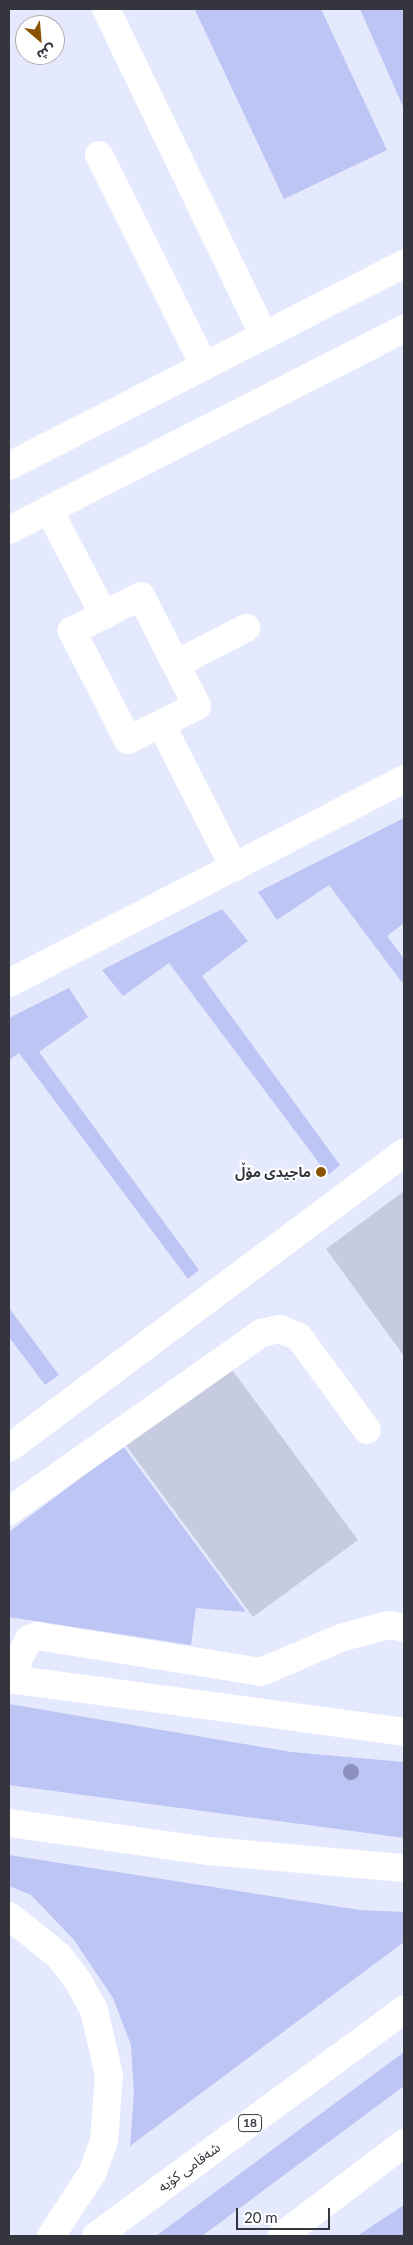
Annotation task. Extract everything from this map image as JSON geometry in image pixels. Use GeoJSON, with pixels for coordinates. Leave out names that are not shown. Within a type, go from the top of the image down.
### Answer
{"type":"FeatureCollection","features":[{"type":"Feature","properties":{"kind":"main road"},"geometry":{"type":"LineString","coordinates":[[106,9],[264,336]]}},
{"type":"Feature","properties":{"kind":"main road"},"geometry":{"type":"LineString","coordinates":[[100,155],[204,366]]}},
{"type":"Feature","properties":{"kind":"main road"},"geometry":{"type":"LineString","coordinates":[[9,466],[404,264]]}},
{"type":"Feature","properties":{"kind":"main road"},"geometry":{"type":"LineString","coordinates":[[9,530],[404,329]]}},
{"type":"Feature","properties":{"kind":"main road"},"geometry":{"type":"LineString","coordinates":[[49,510],[104,615]]}},
{"type":"Feature","properties":{"kind":"main road"},"geometry":{"type":"LineString","coordinates":[[141,596],[176,664],[197,706],[128,740],[72,631],[141,596]]}},
{"type":"Feature","properties":{"kind":"main road"},"geometry":{"type":"LineString","coordinates":[[176,664],[246,628]]}},
{"type":"Feature","properties":{"kind":"main road"},"geometry":{"type":"LineString","coordinates":[[161,724],[234,867]]}},
{"type":"Feature","properties":{"kind":"main road"},"geometry":{"type":"LineString","coordinates":[[9,983],[404,779]]}},
{"type":"Feature","properties":{"kind":"main road"},"geometry":{"type":"LineString","coordinates":[[9,1448],[404,1153]]}},
{"type":"Feature","properties":{"kind":"main road"},"geometry":{"type":"LineString","coordinates":[[9,1511],[260,1333],[280,1329],[299,1337],[367,1430]]}},
{"type":"Feature","properties":{"kind":"main road"},"geometry":{"type":"LineString","coordinates":[[404,1628],[389,1625],[342,1637],[261,1672],[37,1636],[29,1639],[18,1658],[11,1679],[404,1732]]}},
{"type":"Feature","properties":{"kind":"main road"},"geometry":{"type":"LineString","coordinates":[[9,1823],[209,1851],[404,1868]]}},
{"type":"Feature","properties":{"kind":"main road"},"geometry":{"type":"LineString","coordinates":[[9,1916],[58,1955],[78,1981],[94,2010],[110,2075],[104,2141],[93,2172],[51,2236]]}},
{"type":"Feature","properties":{"kind":"main road","name":"شەقامی کۆیە"},"geometry":{"type":"LineString","coordinates":[[96,2236],[404,2010]]}},
{"type":"Feature","properties":{"kind":"main road"},"geometry":{"type":"LineString","coordinates":[[282,2236],[404,2143]]}},
{"type":"Feature","properties":{"kind":"shaded area"},"geometry":{"type":"Polygon","coordinates":[[[321,9],[387,150],[284,199],[195,10],[321,9]]]}},
{"type":"Feature","properties":{"kind":"shaded area"},"geometry":{"type":"Polygon","coordinates":[[[360,9],[404,9],[404,109],[360,9]]]}},
{"type":"Feature","properties":{"kind":"shaded area"},"geometry":{"type":"Polygon","coordinates":[[[404,818],[404,923],[387,936],[404,959],[404,985],[329,885],[277,920],[258,892],[404,818]]]}},
{"type":"Feature","properties":{"kind":"shaded area"},"geometry":{"type":"Polygon","coordinates":[[[222,909],[248,941],[202,976],[340,1165],[328,1175],[169,963],[123,996],[102,970],[222,909]]]}},
{"type":"Feature","properties":{"kind":"shaded area"},"geometry":{"type":"Polygon","coordinates":[[[69,988],[88,1017],[39,1052],[199,1270],[188,1279],[19,1053],[9,1060],[9,1018],[69,988]]]}},
{"type":"Feature","properties":{"kind":"shaded area"},"geometry":{"type":"Polygon","coordinates":[[[9,1308],[59,1375],[45,1385],[9,1337],[9,1308]]]}},
{"type":"Feature","properties":{"kind":"shaded area"},"geometry":{"type":"Polygon","coordinates":[[[123,1446],[246,1612],[196,1608],[191,1645],[9,1617],[9,1532],[123,1446]]]}},
{"type":"Feature","properties":{"kind":"shaded area"},"geometry":{"type":"Polygon","coordinates":[[[9,1704],[291,1752],[404,1762],[404,1838],[9,1785],[9,1704]]]}},
{"type":"Feature","properties":{"kind":"shaded area"},"geometry":{"type":"Polygon","coordinates":[[[9,1855],[360,1910],[404,1912],[404,1942],[130,2146],[134,2094],[131,2045],[113,1998],[74,1940],[31,1895],[9,1886],[9,1855]]]}},
{"type":"Feature","properties":{"kind":"shaded area"},"geometry":{"type":"Polygon","coordinates":[[[404,2052],[404,2086],[202,2236],[156,2236],[404,2052]]]}},
{"type":"Feature","properties":{"kind":"shaded area"},"geometry":{"type":"Polygon","coordinates":[[[404,2205],[404,2236],[357,2236],[404,2205]]]}},
{"type":"Feature","properties":{"kind":"building"},"geometry":{"type":"Polygon","coordinates":[[[404,1191],[404,1356],[326,1249],[404,1191]]]}},
{"type":"Feature","properties":{"kind":"building"},"geometry":{"type":"Polygon","coordinates":[[[230,1367],[358,1540],[253,1617],[125,1444],[230,1367]]]}},
{"type":"Feature","properties":{"kind":"place","name":"ماجیدی مۆڵ"},"geometry":{"type":"Point","coordinates":[321,1172]}}]}
